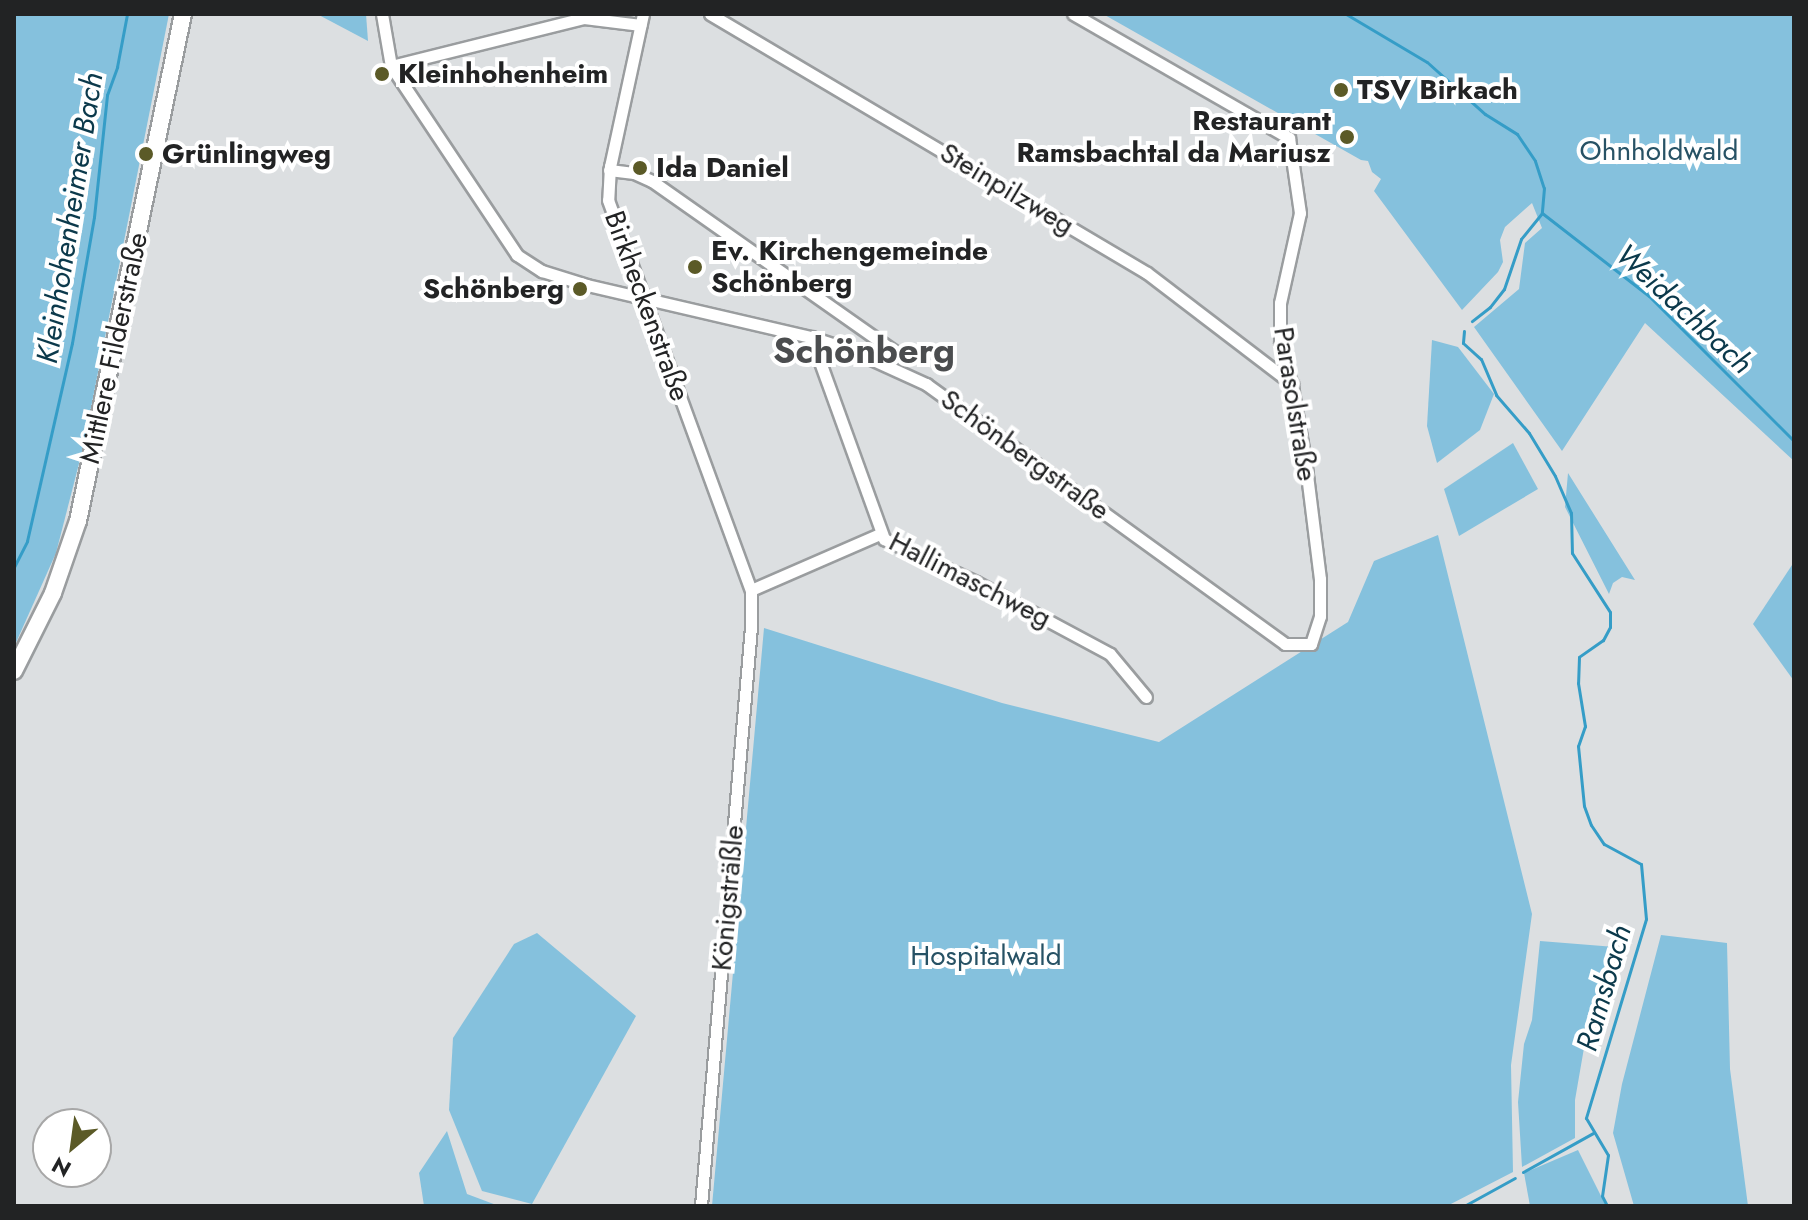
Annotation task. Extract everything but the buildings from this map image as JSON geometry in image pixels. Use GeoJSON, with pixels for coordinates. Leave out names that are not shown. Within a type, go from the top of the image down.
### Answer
{"type":"FeatureCollection","features":[{"type":"Feature","properties":{"kind":"main road","name":"Mittlere Filderstraße"},"geometry":{"type":"LineString","coordinates":[[14,671],[53,593],[78,521],[183,14]]}},
{"type":"Feature","properties":{"kind":"street"},"geometry":{"type":"LineString","coordinates":[[382,14],[391,66],[584,18],[642,19]]}},
{"type":"Feature","properties":{"kind":"street","name":"Steinpilzweg"},"geometry":{"type":"LineString","coordinates":[[710,14],[1147,273],[1292,384]]}},
{"type":"Feature","properties":{"kind":"street","name":"Parasolstraße"},"geometry":{"type":"LineString","coordinates":[[1073,14],[1289,138],[1300,213],[1280,303],[1280,343],[1292,384],[1306,466],[1320,579],[1320,616],[1311,644],[1285,644]]}},
{"type":"Feature","properties":{"kind":"street","name":"Birkheckenstraße"},"geometry":{"type":"LineString","coordinates":[[642,19],[609,170],[608,200],[751,590]]}},
{"type":"Feature","properties":{"kind":"street","name":"Schönbergstraße"},"geometry":{"type":"LineString","coordinates":[[391,66],[517,255],[542,271],[811,337],[849,349],[926,384],[1285,644]]}},
{"type":"Feature","properties":{"kind":"street"},"geometry":{"type":"LineString","coordinates":[[609,170],[634,173],[652,181],[904,358]]}},
{"type":"Feature","properties":{"kind":"street","name":"Hallimaschweg"},"geometry":{"type":"LineString","coordinates":[[811,337],[832,386],[880,534],[1110,654],[1146,697]]}},
{"type":"Feature","properties":{"kind":"street"},"geometry":{"type":"LineString","coordinates":[[751,590],[880,534]]}},
{"type":"Feature","properties":{"kind":"street","name":"Königsträßle"},"geometry":{"type":"LineString","coordinates":[[701,1206],[751,627],[751,590]]}},
{"type":"Feature","properties":{"kind":"green space"},"geometry":{"type":"Polygon","coordinates":[[[14,14],[169,14],[83,448],[56,553],[14,647],[14,14]]]}},
{"type":"Feature","properties":{"kind":"green space"},"geometry":{"type":"Polygon","coordinates":[[[317,14],[366,14],[368,41],[317,14]]]}},
{"type":"Feature","properties":{"kind":"green space","name":"Ohnholdwald"},"geometry":{"type":"Polygon","coordinates":[[[1103,14],[1794,14],[1794,461],[1645,323],[1562,451],[1474,327],[1519,289],[1525,243],[1542,228],[1532,203],[1505,227],[1500,240],[1503,262],[1498,272],[1462,310],[1374,191],[1381,179],[1372,172],[1368,161],[1361,160],[1103,14]]]}},
{"type":"Feature","properties":{"kind":"green space"},"geometry":{"type":"Polygon","coordinates":[[[1432,340],[1458,347],[1494,394],[1480,430],[1437,463],[1427,426],[1432,340]]]}},
{"type":"Feature","properties":{"kind":"green space"},"geometry":{"type":"Polygon","coordinates":[[[1513,443],[1538,489],[1459,536],[1444,489],[1513,443]]]}},
{"type":"Feature","properties":{"kind":"green space"},"geometry":{"type":"Polygon","coordinates":[[[1568,473],[1635,580],[1622,577],[1613,583],[1609,594],[1565,507],[1568,473]]]}},
{"type":"Feature","properties":{"kind":"green space","name":"Hospitalwald"},"geometry":{"type":"Polygon","coordinates":[[[1438,535],[1532,914],[1511,1065],[1513,1172],[1447,1206],[712,1206],[764,628],[1002,703],[1159,742],[1348,622],[1374,561],[1438,535]]]}},
{"type":"Feature","properties":{"kind":"green space"},"geometry":{"type":"Polygon","coordinates":[[[1794,562],[1794,681],[1753,624],[1794,562]]]}},
{"type":"Feature","properties":{"kind":"green space"},"geometry":{"type":"Polygon","coordinates":[[[537,933],[636,1016],[532,1204],[482,1191],[449,1110],[453,1038],[514,944],[537,933]]]}},
{"type":"Feature","properties":{"kind":"green space"},"geometry":{"type":"Polygon","coordinates":[[[1661,935],[1727,943],[1730,1069],[1748,1206],[1634,1206],[1613,1133],[1622,1084],[1661,935]]]}},
{"type":"Feature","properties":{"kind":"green space"},"geometry":{"type":"Polygon","coordinates":[[[1540,941],[1615,947],[1610,974],[1584,1048],[1575,1100],[1575,1138],[1522,1167],[1518,1102],[1524,1044],[1532,1020],[1540,941]]]}},
{"type":"Feature","properties":{"kind":"green space"},"geometry":{"type":"Polygon","coordinates":[[[447,1131],[467,1194],[499,1206],[424,1206],[419,1173],[447,1131]]]}},
{"type":"Feature","properties":{"kind":"green space"},"geometry":{"type":"Polygon","coordinates":[[[1578,1150],[1606,1206],[1530,1206],[1524,1173],[1578,1150]]]}},
{"type":"Feature","properties":{"kind":"waterway","name":"Kleinhohenheimer Bach"},"geometry":{"type":"LineString","coordinates":[[14,567],[27,541],[72,343],[94,217],[107,95],[117,67],[127,14]]}},
{"type":"Feature","properties":{"kind":"waterway","name":"Ramsbach"},"geometry":{"type":"LineString","coordinates":[[1346,14],[1427,62],[1485,114],[1517,134],[1535,161],[1544,188],[1542,213],[1521,239],[1504,289],[1490,307],[1472,321]]}},
{"type":"Feature","properties":{"kind":"waterway","name":"Weidachbach"},"geometry":{"type":"LineString","coordinates":[[1542,213],[1649,296],[1794,441]]}},
{"type":"Feature","properties":{"kind":"waterway","name":"Ramsbach"},"geometry":{"type":"LineString","coordinates":[[1464,331],[1463,343],[1481,359],[1496,395],[1529,433],[1555,476],[1571,513],[1572,553],[1610,612],[1610,627],[1603,640],[1579,657],[1578,683],[1585,726],[1578,746],[1584,806],[1591,825],[1604,844],[1641,864],[1646,919],[1586,1118],[1608,1155],[1602,1196],[1607,1206]]}},
{"type":"Feature","properties":{"kind":"waterway"},"geometry":{"type":"LineString","coordinates":[[1523,1172],[1593,1133]]}},
{"type":"Feature","properties":{"kind":"waterway"},"geometry":{"type":"LineString","coordinates":[[1464,1206],[1515,1178]]}},
{"type":"Feature","properties":{"kind":"place","name":"Kleinhohenheim"},"geometry":{"type":"Point","coordinates":[382,74]}},
{"type":"Feature","properties":{"kind":"place","name":"TSV Birkach"},"geometry":{"type":"Point","coordinates":[1341,90]}},
{"type":"Feature","properties":{"kind":"place","name":"Restaurant Ramsbachtal da Mariusz"},"geometry":{"type":"Point","coordinates":[1347,137]}},
{"type":"Feature","properties":{"kind":"place","name":"Grünlingweg"},"geometry":{"type":"Point","coordinates":[146,154]}},
{"type":"Feature","properties":{"kind":"place","name":"Ida Daniel"},"geometry":{"type":"Point","coordinates":[640,168]}},
{"type":"Feature","properties":{"kind":"place","name":"Ev. Kirchengemeinde Schönberg"},"geometry":{"type":"Point","coordinates":[695,267]}},
{"type":"Feature","properties":{"kind":"place","name":"Schönberg"},"geometry":{"type":"Point","coordinates":[580,289]}},
{"type":"Feature","properties":{"kind":"district","name":"Schönberg"},"geometry":{"type":"Point","coordinates":[864,351]}}]}
